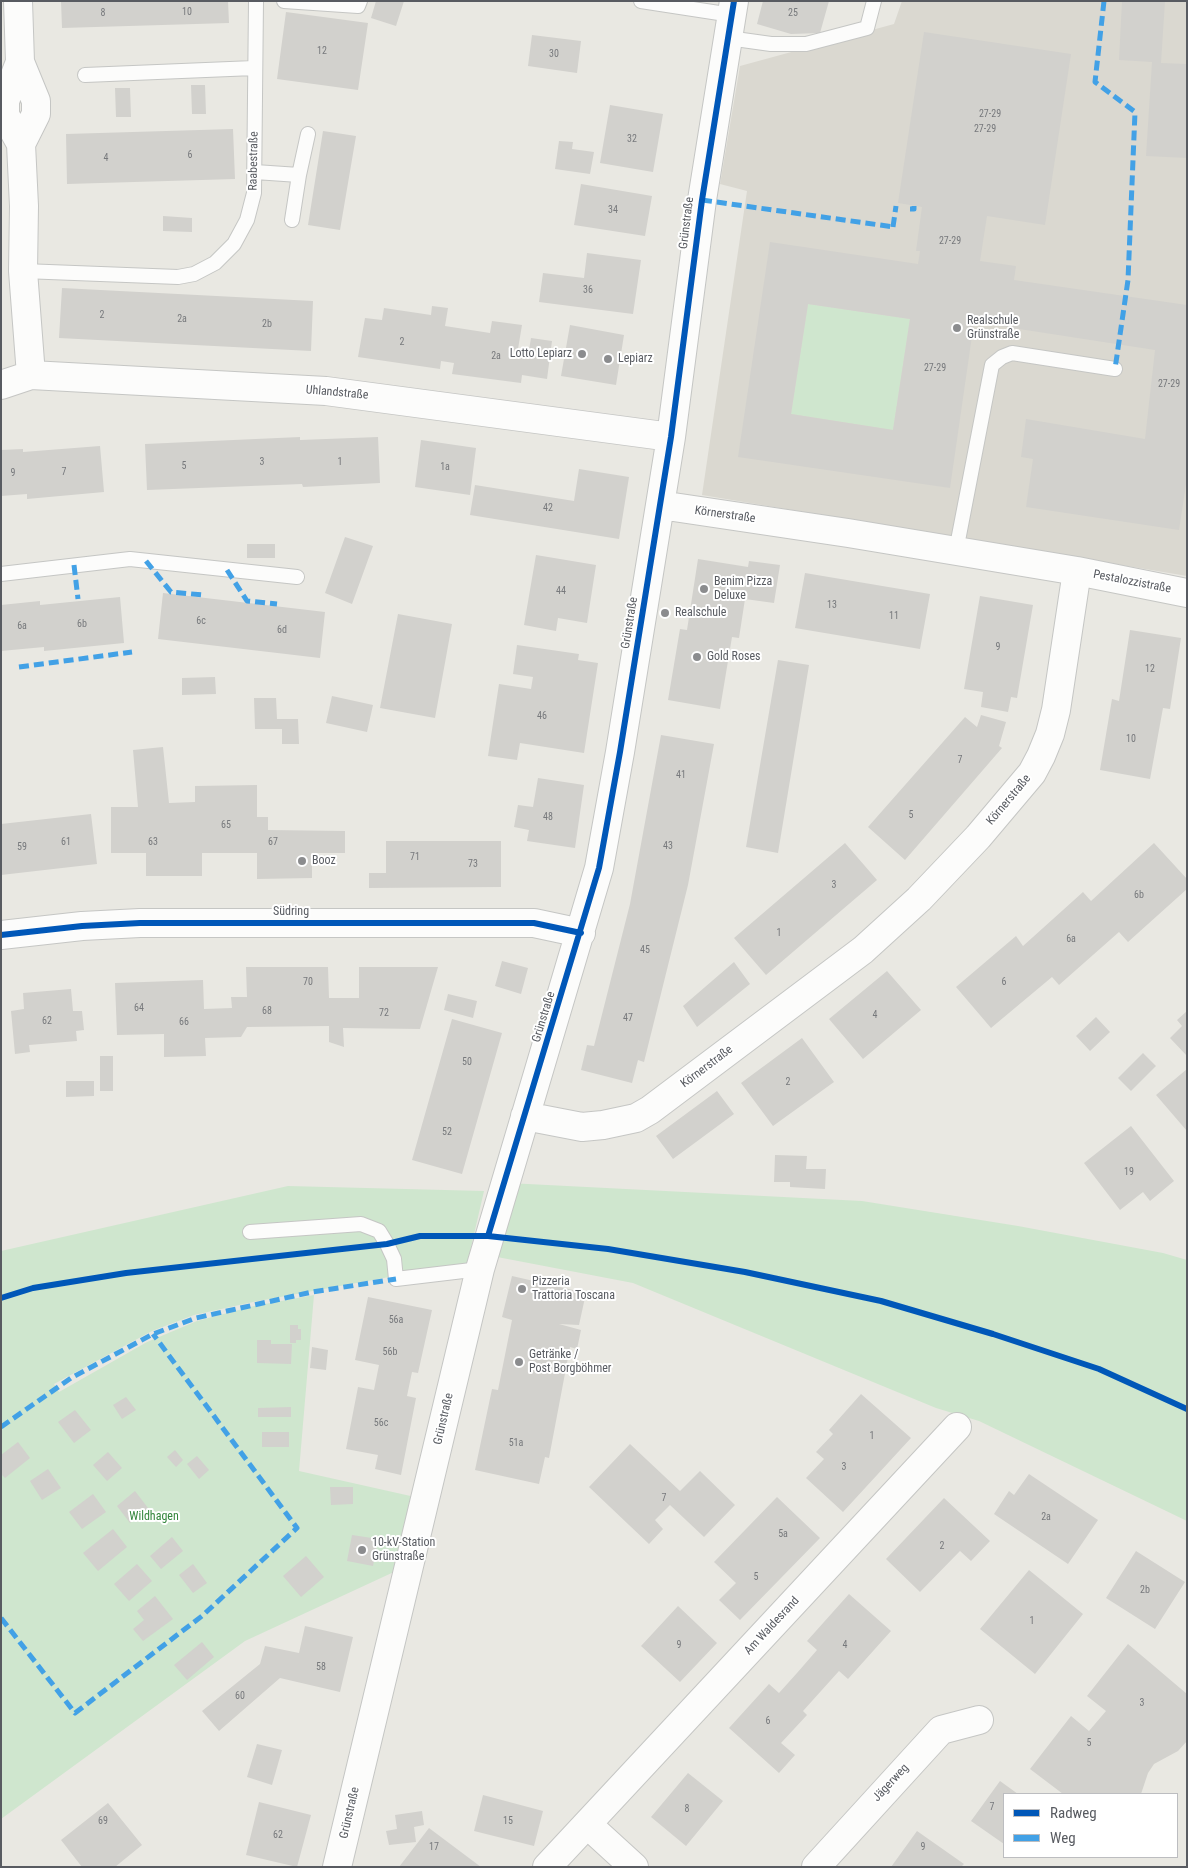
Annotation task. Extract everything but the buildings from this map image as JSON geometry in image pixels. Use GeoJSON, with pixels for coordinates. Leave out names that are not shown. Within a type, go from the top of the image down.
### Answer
{"type":"FeatureCollection","features":[{"type":"Feature","properties":{"kind":"street"},"geometry":{"type":"LineString","coordinates":[[18,1],[20,62],[5,101],[5,115],[21,144],[24,206],[23,271],[31,375]]}},
{"type":"Feature","properties":{"kind":"street","name":"Grünstraße"},"geometry":{"type":"LineString","coordinates":[[337,1867],[480,1269],[599,868],[619,762],[671,437],[702,200],[731,18]]}},
{"type":"Feature","properties":{"kind":"street","name":"Uhlandstraße"},"geometry":{"type":"LineString","coordinates":[[1,385],[31,375],[326,391],[671,437]]}},
{"type":"Feature","properties":{"kind":"street","name":"Körnerstraße"},"geometry":{"type":"LineString","coordinates":[[525,1116],[582,1127],[636,1118],[650,1110],[863,950],[919,899],[978,837],[1032,773],[1042,756],[1056,710],[1077,571],[660,505]]}},
{"type":"Feature","properties":{"kind":"street","name":"Pestalozzistraße"},"geometry":{"type":"LineString","coordinates":[[1077,571],[1187,593]]}},
{"type":"Feature","properties":{"kind":"street","name":"Südring"},"geometry":{"type":"LineString","coordinates":[[1,935],[82,926],[140,923],[534,923],[581,933]]}},
{"type":"Feature","properties":{"kind":"street","name":"Am Waldesrand"},"geometry":{"type":"LineString","coordinates":[[547,1867],[957,1427]]}},
{"type":"Feature","properties":{"kind":"street","name":"Jägerweg"},"geometry":{"type":"LineString","coordinates":[[816,1867],[942,1730],[979,1720]]}},
{"type":"Feature","properties":{"kind":"street"},"geometry":{"type":"LineString","coordinates":[[588,1825],[634,1867]]}},
{"type":"Feature","properties":{"kind":"lane","name":"Raabestraße"},"geometry":{"type":"LineString","coordinates":[[23,271],[178,277],[194,274],[215,262],[234,244],[247,220],[254,193],[256,1]]}},
{"type":"Feature","properties":{"kind":"lane"},"geometry":{"type":"LineString","coordinates":[[284,1],[358,6],[360,1]]}},
{"type":"Feature","properties":{"kind":"lane"},"geometry":{"type":"LineString","coordinates":[[641,1],[731,18],[771,44],[806,44],[867,28],[874,1]]}},
{"type":"Feature","properties":{"kind":"lane"},"geometry":{"type":"LineString","coordinates":[[86,75],[254,68]]}},
{"type":"Feature","properties":{"kind":"lane"},"geometry":{"type":"LineString","coordinates":[[292,220],[308,134]]}},
{"type":"Feature","properties":{"kind":"lane"},"geometry":{"type":"LineString","coordinates":[[255,172],[299,175]]}},
{"type":"Feature","properties":{"kind":"lane"},"geometry":{"type":"LineString","coordinates":[[956,551],[992,365],[1002,357],[1012,353],[1115,369]]}},
{"type":"Feature","properties":{"kind":"lane"},"geometry":{"type":"LineString","coordinates":[[1,574],[130,560],[297,577]]}},
{"type":"Feature","properties":{"kind":"lane"},"geometry":{"type":"LineString","coordinates":[[250,1232],[361,1224],[379,1231],[394,1259],[396,1279],[480,1269]]}},
{"type":"Feature","properties":{"kind":"shaded area","name":"Realschule Grünstraße"},"geometry":{"type":"Polygon","coordinates":[[[902,1],[1187,1],[1187,576],[702,495],[747,191],[720,184],[740,66],[894,24],[902,1]]]}},
{"type":"Feature","properties":{"kind":"green space"},"geometry":{"type":"Polygon","coordinates":[[[808,304],[910,319],[893,430],[791,414],[808,304]]]}},
{"type":"Feature","properties":{"kind":"green space"},"geometry":{"type":"Polygon","coordinates":[[[508,1183],[862,1201],[1018,1226],[1163,1253],[1187,1260],[1187,1521],[979,1421],[936,1408],[633,1283],[492,1256],[508,1183]]]}},
{"type":"Feature","properties":{"kind":"green space","name":"Wildhagen"},"geometry":{"type":"Polygon","coordinates":[[[288,1186],[484,1191],[466,1269],[389,1277],[194,1315],[152,1331],[54,1384],[59,1392],[147,1342],[197,1321],[254,1306],[314,1295],[299,1471],[415,1497],[396,1571],[245,1641],[1,1819],[1,1251],[288,1186]]]}},
{"type":"Feature","properties":{"kind":"marked path"},"geometry":{"type":"LineString","coordinates":[[1104,1],[1095,82],[1135,112],[1128,280],[1115,369]]}},
{"type":"Feature","properties":{"kind":"marked path"},"geometry":{"type":"LineString","coordinates":[[702,200],[894,227]]}},
{"type":"Feature","properties":{"kind":"marked path"},"geometry":{"type":"LineString","coordinates":[[893,227],[896,206]]}},
{"type":"Feature","properties":{"kind":"marked path"},"geometry":{"type":"LineString","coordinates":[[910,209],[914,209],[914,206]]}},
{"type":"Feature","properties":{"kind":"marked path"},"geometry":{"type":"LineString","coordinates":[[146,561],[171,592],[203,595]]}},
{"type":"Feature","properties":{"kind":"marked path"},"geometry":{"type":"LineString","coordinates":[[74,565],[78,599]]}},
{"type":"Feature","properties":{"kind":"marked path"},"geometry":{"type":"LineString","coordinates":[[227,570],[247,601],[277,604]]}},
{"type":"Feature","properties":{"kind":"marked path"},"geometry":{"type":"LineString","coordinates":[[19,667],[132,652]]}},
{"type":"Feature","properties":{"kind":"marked path"},"geometry":{"type":"LineString","coordinates":[[1,1427],[71,1378],[153,1334],[196,1318],[312,1292],[396,1279]]}},
{"type":"Feature","properties":{"kind":"marked path"},"geometry":{"type":"LineString","coordinates":[[1,1618],[75,1713],[202,1616],[297,1528],[153,1334]]}},
{"type":"Feature","properties":{"kind":"cycle path"},"geometry":{"type":"LineString","coordinates":[[488,1236],[599,868],[620,752],[671,437],[702,200],[734,1]]}},
{"type":"Feature","properties":{"kind":"cycle path"},"geometry":{"type":"LineString","coordinates":[[1,935],[82,926],[140,923],[534,923],[581,933]]}},
{"type":"Feature","properties":{"kind":"cycle path"},"geometry":{"type":"LineString","coordinates":[[1,1298],[33,1288],[126,1273],[387,1244],[420,1236],[488,1236],[608,1249],[745,1272],[881,1301],[993,1334],[1099,1369],[1187,1409]]}},
{"type":"Feature","properties":{"kind":"place","name":"Realschule Grünstraße"},"geometry":{"type":"Point","coordinates":[957,328]}},
{"type":"Feature","properties":{"kind":"place","name":"Lotto Lepiarz"},"geometry":{"type":"Point","coordinates":[582,354]}},
{"type":"Feature","properties":{"kind":"place","name":"Lepiarz"},"geometry":{"type":"Point","coordinates":[608,359]}},
{"type":"Feature","properties":{"kind":"place","name":"Benim Pizza Deluxe"},"geometry":{"type":"Point","coordinates":[704,589]}},
{"type":"Feature","properties":{"kind":"place","name":"Realschule"},"geometry":{"type":"Point","coordinates":[665,613]}},
{"type":"Feature","properties":{"kind":"place","name":"Gold Roses"},"geometry":{"type":"Point","coordinates":[697,657]}},
{"type":"Feature","properties":{"kind":"place","name":"Booz"},"geometry":{"type":"Point","coordinates":[302,861]}},
{"type":"Feature","properties":{"kind":"place","name":"Pizzeria Trattoria Toscana"},"geometry":{"type":"Point","coordinates":[522,1289]}},
{"type":"Feature","properties":{"kind":"place","name":"Getränke / Post Borgböhmer"},"geometry":{"type":"Point","coordinates":[519,1362]}},
{"type":"Feature","properties":{"kind":"place","name":"10-kV-Station Grünstraße"},"geometry":{"type":"Point","coordinates":[362,1550]}}]}
